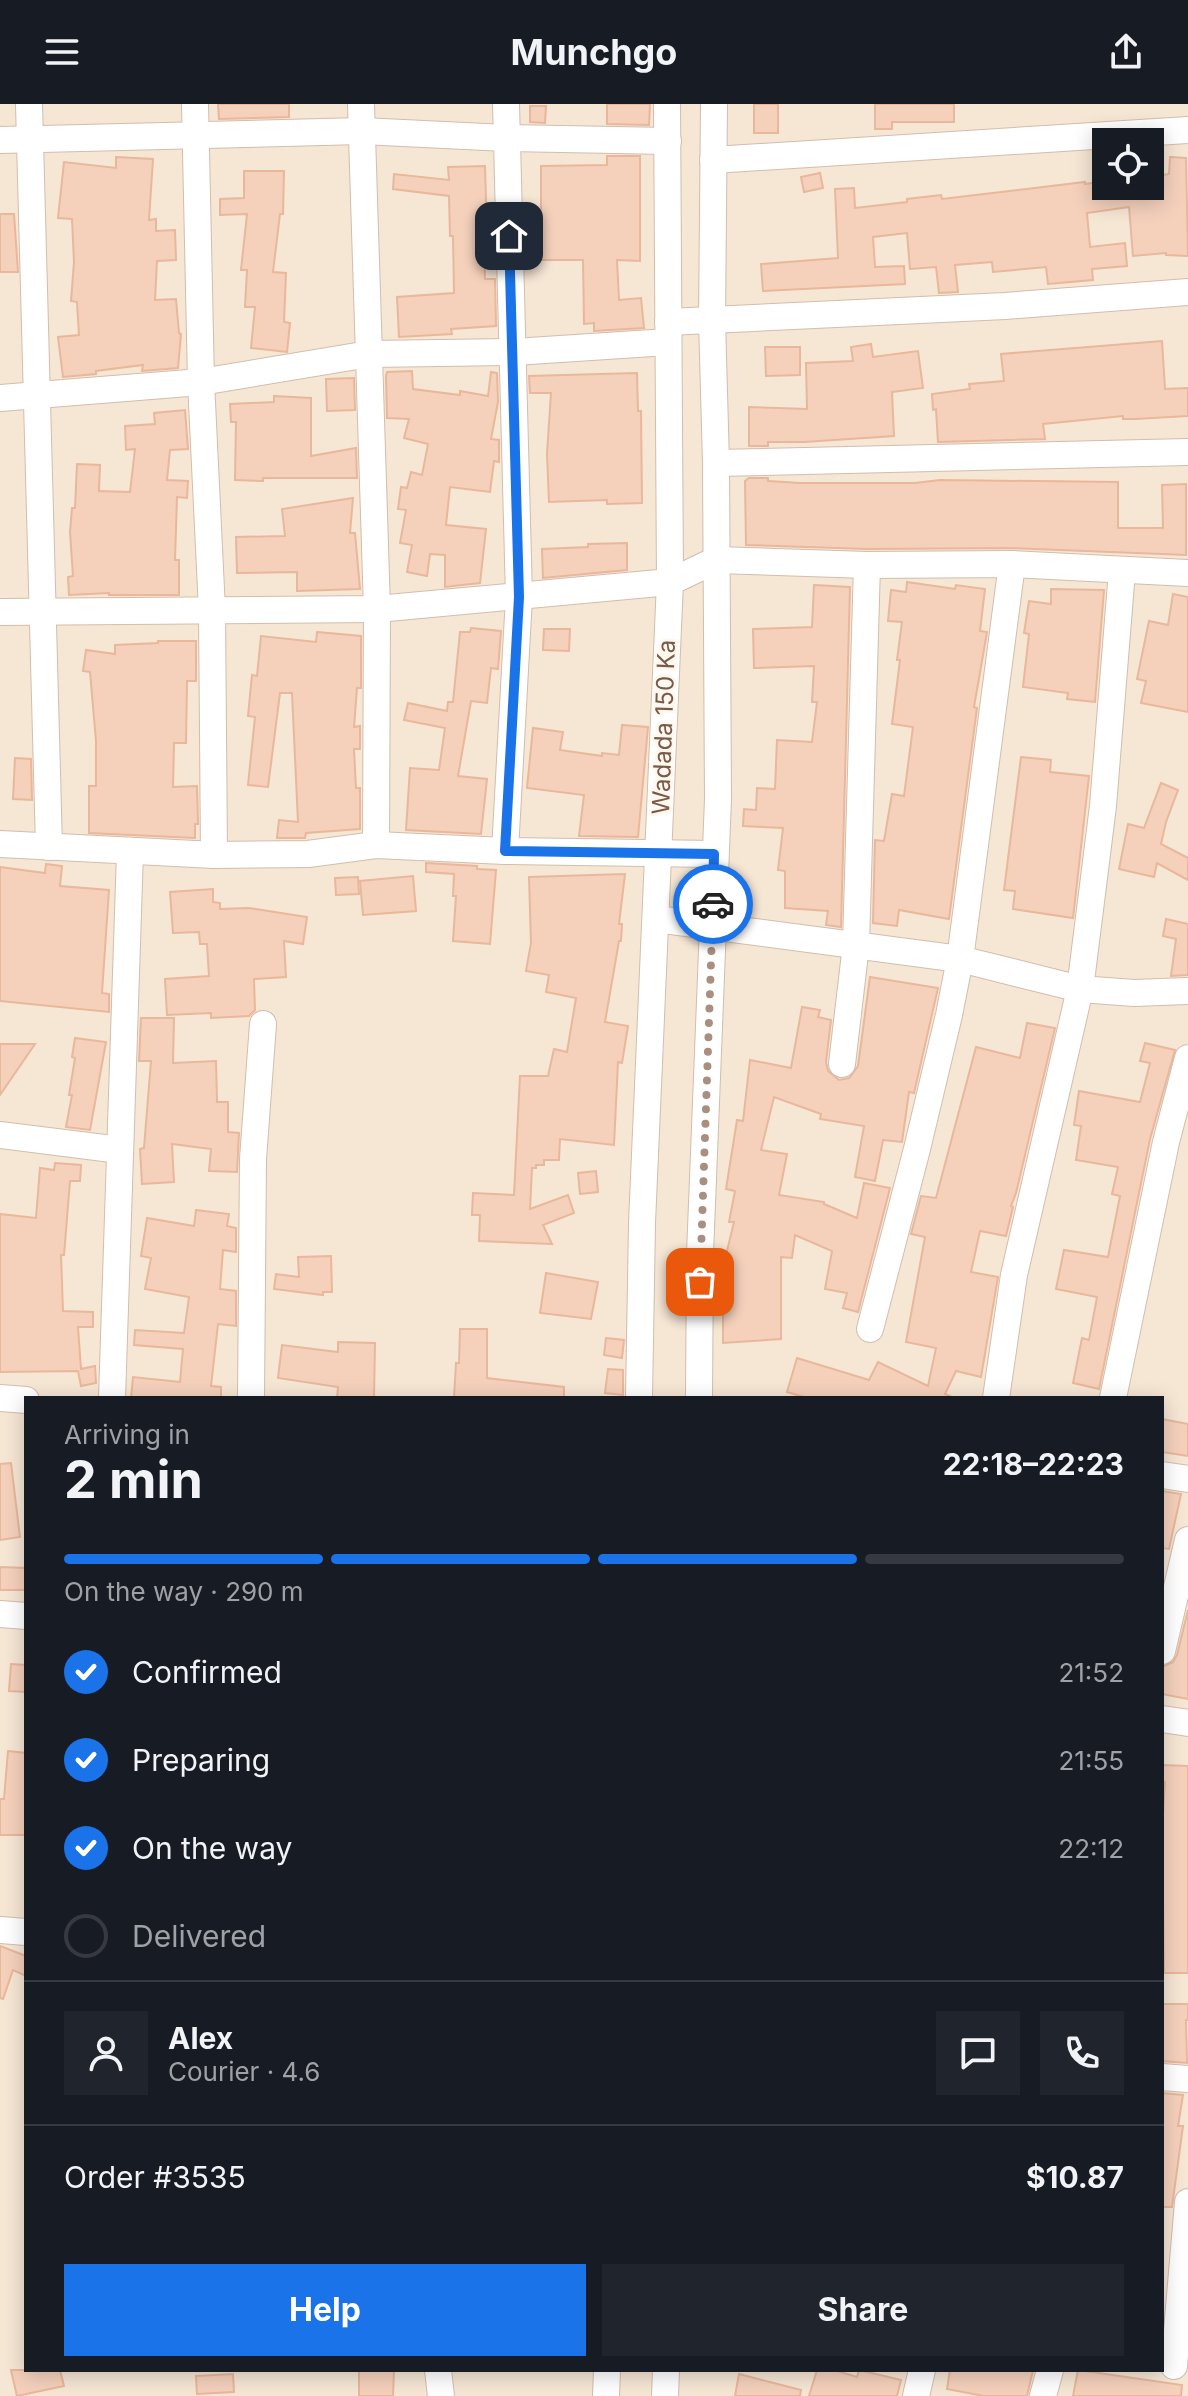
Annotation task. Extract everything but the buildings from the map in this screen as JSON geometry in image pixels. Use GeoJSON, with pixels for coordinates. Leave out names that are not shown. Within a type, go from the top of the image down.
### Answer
{"type":"FeatureCollection","features":[{"type":"Feature","properties":{"kind":"street"},"geometry":{"type":"LineString","coordinates":[[29,104],[49,847]]}},
{"type":"Feature","properties":{"kind":"street"},"geometry":{"type":"LineString","coordinates":[[195,104],[201,382],[212,610],[214,855]]}},
{"type":"Feature","properties":{"kind":"street"},"geometry":{"type":"LineString","coordinates":[[361,104],[377,609],[376,845]]}},
{"type":"Feature","properties":{"kind":"street"},"geometry":{"type":"LineString","coordinates":[[505,851],[519,597],[506,104]]}},
{"type":"Feature","properties":{"kind":"street","name":"Wadada 150 Ka"},"geometry":{"type":"LineString","coordinates":[[639,1396],[642,1223],[670,582],[667,104]]}},
{"type":"Feature","properties":{"kind":"street","name":"Wadada 150 Ka"},"geometry":{"type":"LineString","coordinates":[[699,1396],[700,1254],[718,799],[712,321],[714,104]]}},
{"type":"Feature","properties":{"kind":"street"},"geometry":{"type":"LineString","coordinates":[[713,160],[1188,130]]}},
{"type":"Feature","properties":{"kind":"street"},"geometry":{"type":"LineString","coordinates":[[0,140],[362,131],[668,141]]}},
{"type":"Feature","properties":{"kind":"street"},"geometry":{"type":"LineString","coordinates":[[0,398],[201,382],[369,354],[514,352],[668,332],[712,321],[1005,306],[1188,292]]}},
{"type":"Feature","properties":{"kind":"street"},"geometry":{"type":"LineString","coordinates":[[716,463],[1188,452]]}},
{"type":"Feature","properties":{"kind":"street"},"geometry":{"type":"LineString","coordinates":[[0,612],[377,609],[670,582],[716,560],[867,565],[1012,564],[1188,573]]}},
{"type":"Feature","properties":{"kind":"street"},"geometry":{"type":"LineString","coordinates":[[870,1329],[917,1149],[960,959],[1012,564]]}},
{"type":"Feature","properties":{"kind":"street"},"geometry":{"type":"LineString","coordinates":[[842,1064],[856,945],[867,565]]}},
{"type":"Feature","properties":{"kind":"street"},"geometry":{"type":"LineString","coordinates":[[998,1396],[1014,1275],[1080,989],[1103,806],[1122,571]]}},
{"type":"Feature","properties":{"kind":"street"},"geometry":{"type":"LineString","coordinates":[[0,844],[214,855],[308,854],[376,845],[505,851],[714,854]]}},
{"type":"Feature","properties":{"kind":"street"},"geometry":{"type":"LineString","coordinates":[[112,1396],[130,852]]}},
{"type":"Feature","properties":{"kind":"street"},"geometry":{"type":"LineString","coordinates":[[656,919],[960,959],[1080,989],[1134,993],[1188,991]]}},
{"type":"Feature","properties":{"kind":"street"},"geometry":{"type":"LineString","coordinates":[[251,1396],[253,1159],[263,1024]]}},
{"type":"Feature","properties":{"kind":"street"},"geometry":{"type":"LineString","coordinates":[[1113,1396],[1166,1142],[1188,1058]]}},
{"type":"Feature","properties":{"kind":"street"},"geometry":{"type":"LineString","coordinates":[[0,1135],[120,1150]]}},
{"type":"Feature","properties":{"kind":"street"},"geometry":{"type":"LineString","coordinates":[[0,1398],[24,1400]]}},
{"type":"Feature","properties":{"kind":"street"},"geometry":{"type":"LineString","coordinates":[[1164,1475],[1188,1479]]}},
{"type":"Feature","properties":{"kind":"street"},"geometry":{"type":"LineString","coordinates":[[1164,1642],[1188,1540]]}},
{"type":"Feature","properties":{"kind":"street"},"geometry":{"type":"LineString","coordinates":[[0,1614],[24,1616]]}},
{"type":"Feature","properties":{"kind":"street"},"geometry":{"type":"LineString","coordinates":[[1164,1719],[1188,1723]]}},
{"type":"Feature","properties":{"kind":"street"},"geometry":{"type":"LineString","coordinates":[[0,1930],[24,1932]]}},
{"type":"Feature","properties":{"kind":"street"},"geometry":{"type":"LineString","coordinates":[[1164,2077],[1188,2079]]}},
{"type":"Feature","properties":{"kind":"street"},"geometry":{"type":"LineString","coordinates":[[1175,2365],[1188,2202]]}},
{"type":"Feature","properties":{"kind":"street"},"geometry":{"type":"LineString","coordinates":[[438,2372],[441,2396]]}},
{"type":"Feature","properties":{"kind":"street"},"geometry":{"type":"LineString","coordinates":[[606,2396],[607,2372]]}},
{"type":"Feature","properties":{"kind":"street"},"geometry":{"type":"LineString","coordinates":[[665,2396],[666,2372]]}},
{"type":"Feature","properties":{"kind":"street"},"geometry":{"type":"LineString","coordinates":[[916,2396],[922,2372]]}},
{"type":"Feature","properties":{"kind":"street"},"geometry":{"type":"LineString","coordinates":[[1043,2396],[1049,2372]]}},
{"type":"Feature","properties":{"kind":"shaded area"},"geometry":{"type":"Polygon","coordinates":[[[0,104],[1188,104],[1188,2396],[0,2396],[0,104]]]}},
{"type":"Feature","properties":{"kind":"way so far"},"geometry":{"type":"LineString","coordinates":[[700,1282],[713,904]]}},
{"type":"Feature","properties":{"kind":"route"},"geometry":{"type":"LineString","coordinates":[[509,236],[519,597],[505,851],[714,854],[713,904]]}}]}
